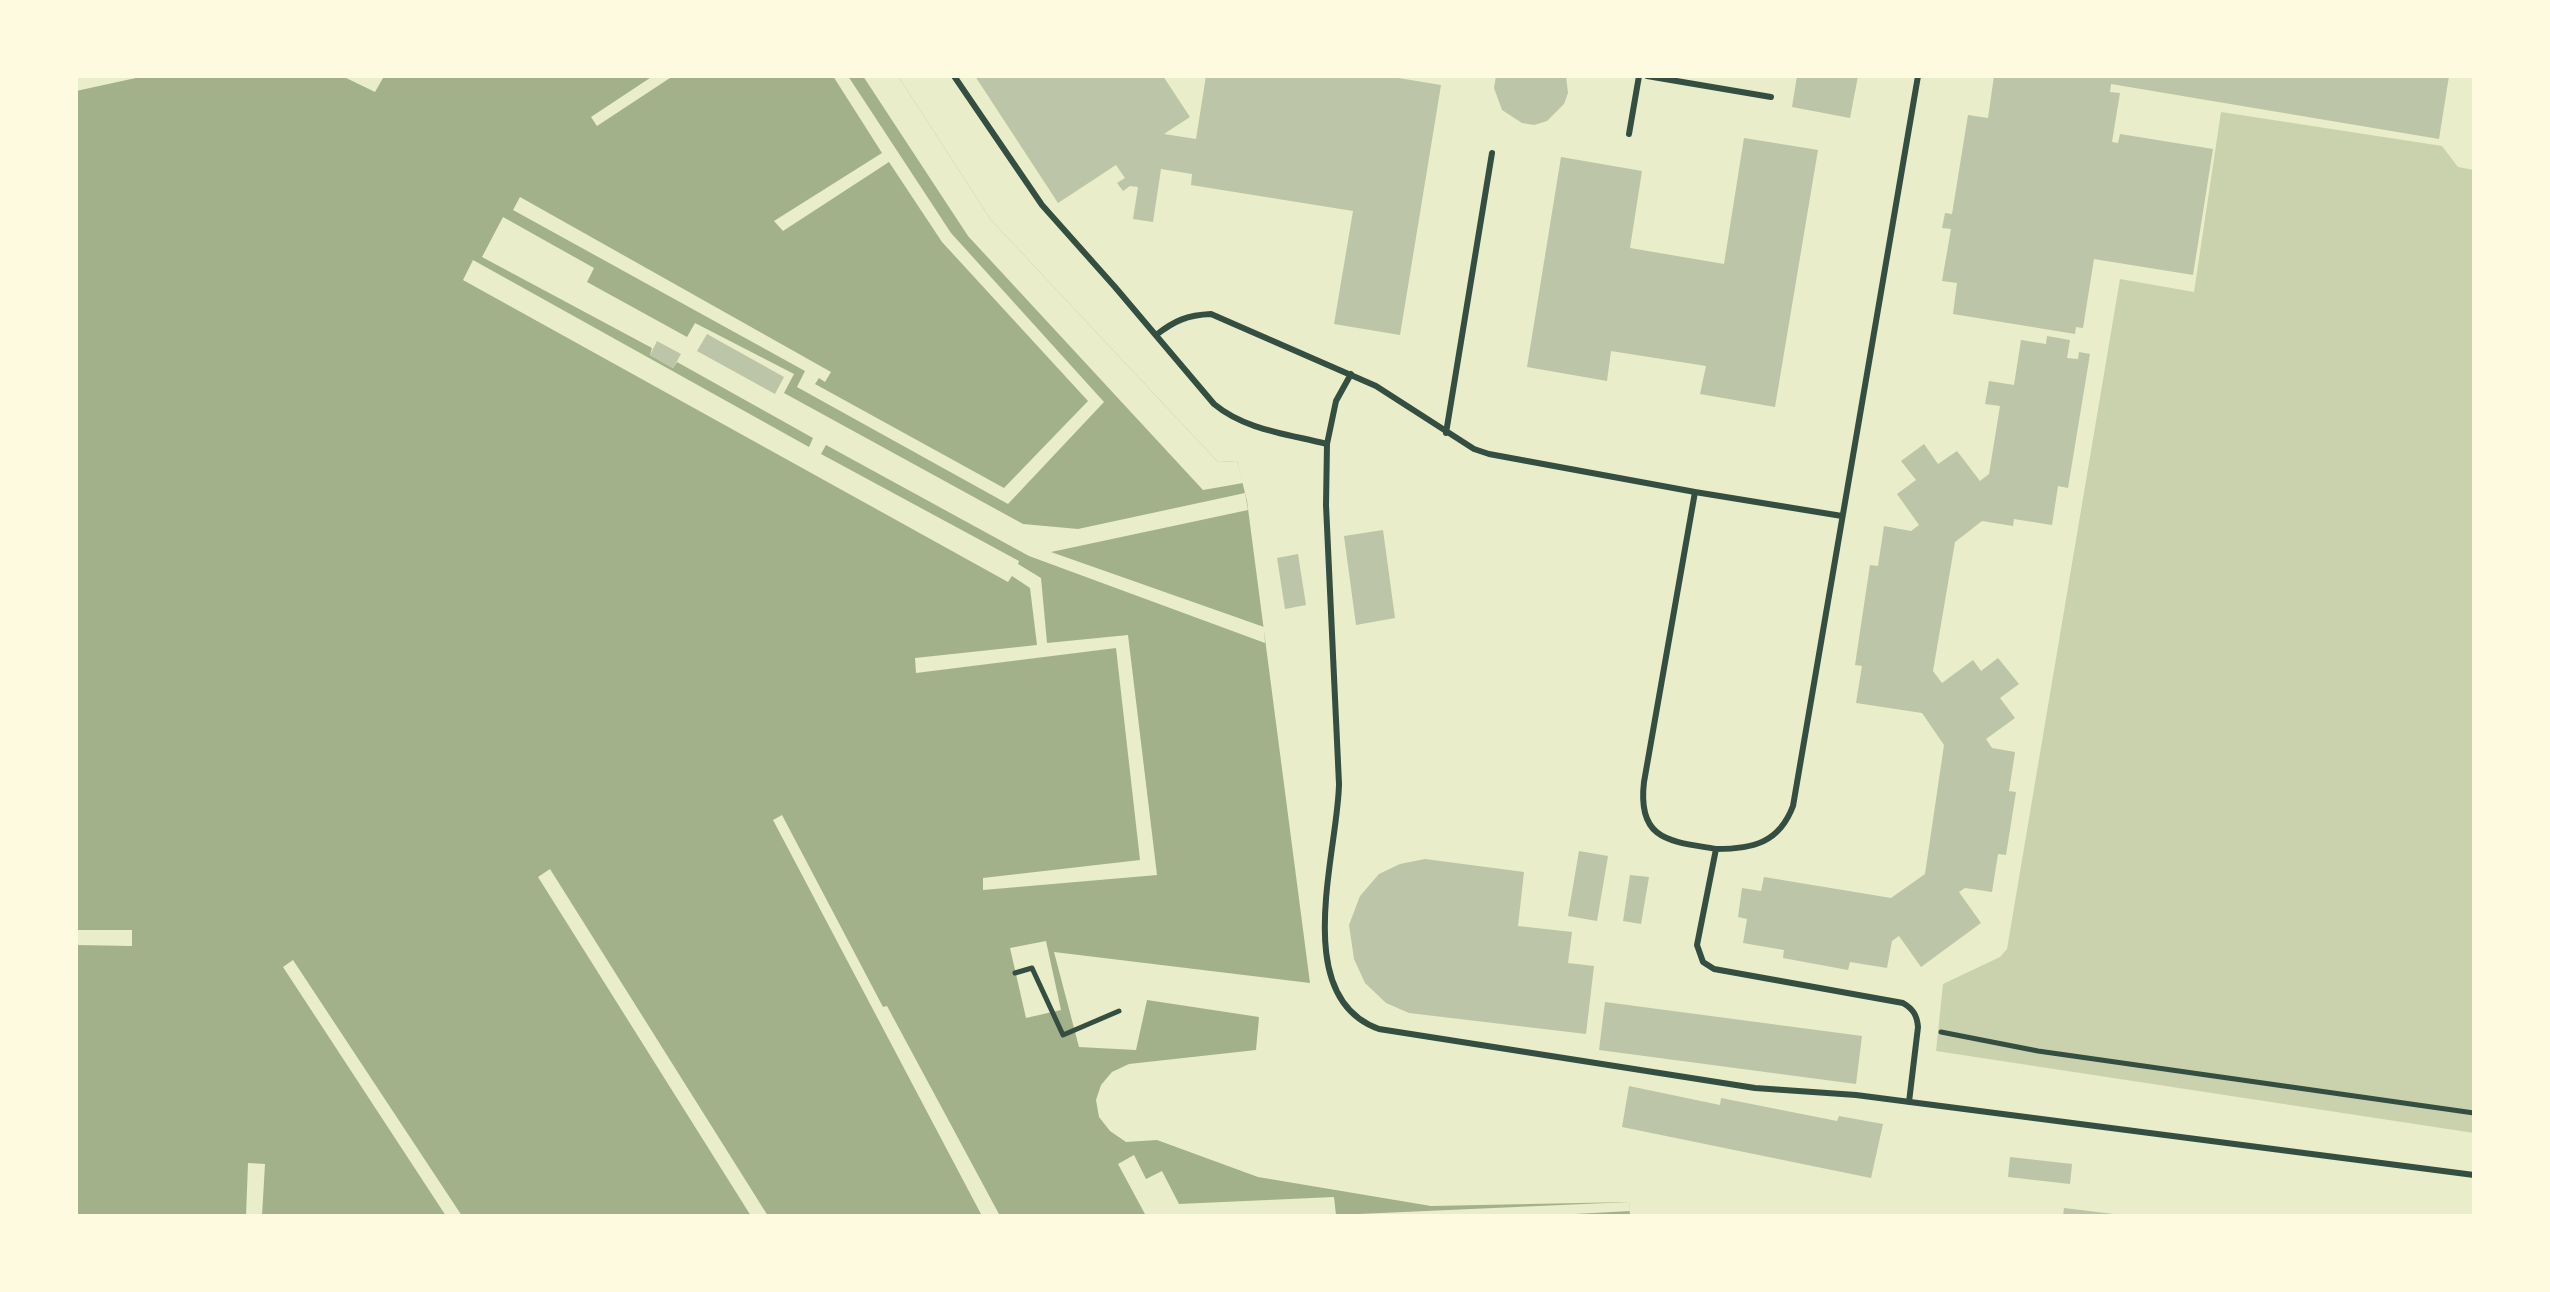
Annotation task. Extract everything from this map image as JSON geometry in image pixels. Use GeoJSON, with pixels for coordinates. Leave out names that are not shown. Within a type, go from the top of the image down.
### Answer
{"type":"FeatureCollection","features":[{"type":"Feature","properties":{"kind":"lane"},"geometry":{"type":"LineString","coordinates":[[954,76],[1042,205],[1214,404],[1231,418],[1250,425],[1327,444]]}},
{"type":"Feature","properties":{"kind":"lane"},"geometry":{"type":"LineString","coordinates":[[1629,134],[1639,76]]}},
{"type":"Feature","properties":{"kind":"lane"},"geometry":{"type":"LineString","coordinates":[[1647,76],[1771,97]]}},
{"type":"Feature","properties":{"kind":"lane"},"geometry":{"type":"LineString","coordinates":[[1695,492],[1644,782],[1643,811],[1654,830],[1663,838],[1716,849],[1743,848],[1761,843],[1776,834],[1790,814],[1795,797],[1918,76]]}},
{"type":"Feature","properties":{"kind":"lane"},"geometry":{"type":"LineString","coordinates":[[1446,433],[1492,153]]}},
{"type":"Feature","properties":{"kind":"lane"},"geometry":{"type":"LineString","coordinates":[[1156,335],[1184,317],[1211,314],[1351,374],[1396,398],[1461,443],[1489,454],[1842,516]]}},
{"type":"Feature","properties":{"kind":"lane"},"geometry":{"type":"LineString","coordinates":[[1351,374],[1336,401],[1327,444],[1326,505],[1339,795],[1325,899],[1325,934],[1334,982],[1346,1007],[1358,1018],[1379,1029],[1755,1088],[1856,1095],[2474,1175]]}},
{"type":"Feature","properties":{"kind":"lane"},"geometry":{"type":"LineString","coordinates":[[1716,849],[1698,937],[1699,955],[1703,962],[1714,969],[1903,1003],[1917,1017],[1918,1027],[1909,1102]]}},
{"type":"Feature","properties":{"kind":"path"},"geometry":{"type":"LineString","coordinates":[[1015,973],[1032,968],[1063,1035],[1119,1011]]}},
{"type":"Feature","properties":{"kind":"path"},"geometry":{"type":"LineString","coordinates":[[1918,1027],[2038,1051],[2474,1113]]}},
{"type":"Feature","properties":{"kind":"shaded area"},"geometry":{"type":"Polygon","coordinates":[[[145,76],[898,76],[991,220],[1218,462],[1237,461],[1247,501],[1310,983],[1054,952],[1079,1047],[1136,1050],[1147,1000],[1259,1017],[1256,1050],[1129,1064],[1112,1072],[1101,1085],[1096,1100],[1099,1117],[1110,1131],[1126,1142],[1157,1140],[1258,1177],[1431,1206],[1629,1202],[1630,1216],[76,1216],[76,91],[145,76]]]}},
{"type":"Feature","properties":{"kind":"shaded area"},"geometry":{"type":"Polygon","coordinates":[[[2221,112],[2442,146],[2458,167],[2474,170],[2474,1133],[1936,1051],[1943,984],[2000,957],[2007,949],[2120,279],[2194,292],[2221,112]]]}},
{"type":"Feature","properties":{"kind":"pier"},"geometry":{"type":"Polygon","coordinates":[[[342,76],[378,76],[383,78],[375,92],[342,76]]]}},
{"type":"Feature","properties":{"kind":"pier"},"geometry":{"type":"Polygon","coordinates":[[[653,76],[673,76],[597,126],[591,117],[653,76]]]}},
{"type":"Feature","properties":{"kind":"pier"},"geometry":{"type":"Polygon","coordinates":[[[833,76],[848,76],[951,233],[1104,402],[1008,504],[797,387],[805,371],[513,210],[520,197],[831,372],[825,382],[819,378],[815,384],[1004,488],[1088,401],[942,242],[889,162],[783,231],[774,221],[882,153],[833,76]]]}},
{"type":"Feature","properties":{"kind":"pier"},"geometry":{"type":"Polygon","coordinates":[[[863,76],[898,76],[991,220],[1218,462],[1237,461],[1243,483],[1203,490],[968,236],[863,76]]]}},
{"type":"Feature","properties":{"kind":"pier"},"geometry":{"type":"Polygon","coordinates":[[[503,217],[594,268],[587,282],[687,337],[695,323],[794,374],[784,393],[1023,524],[1078,529],[1245,493],[1248,510],[1051,552],[1264,627],[1265,643],[1029,556],[826,445],[821,454],[1019,561],[1018,564],[1041,578],[1047,643],[1128,635],[1157,875],[983,890],[983,878],[1140,860],[1116,648],[916,673],[915,658],[1037,645],[1030,588],[1012,576],[1008,582],[463,280],[473,260],[809,447],[813,438],[677,362],[673,368],[650,355],[652,348],[482,257],[503,217]]]}},
{"type":"Feature","properties":{"kind":"pier"},"geometry":{"type":"Polygon","coordinates":[[[782,815],[883,1007],[887,1006],[1000,1216],[982,1216],[773,820],[782,815]]]}},
{"type":"Feature","properties":{"kind":"pier"},"geometry":{"type":"Polygon","coordinates":[[[550,869],[768,1216],[751,1216],[538,877],[550,869]]]}},
{"type":"Feature","properties":{"kind":"pier"},"geometry":{"type":"Polygon","coordinates":[[[76,930],[132,930],[132,946],[76,945],[76,930]]]}},
{"type":"Feature","properties":{"kind":"pier"},"geometry":{"type":"Polygon","coordinates":[[[1046,941],[1061,1010],[1026,1018],[1010,948],[1046,941]]]}},
{"type":"Feature","properties":{"kind":"pier"},"geometry":{"type":"Polygon","coordinates":[[[293,960],[462,1216],[446,1216],[283,967],[293,960]]]}},
{"type":"Feature","properties":{"kind":"pier"},"geometry":{"type":"Polygon","coordinates":[[[1134,1155],[1146,1179],[1162,1171],[1179,1204],[1334,1197],[1336,1215],[1629,1202],[1630,1211],[1538,1216],[1146,1216],[1118,1164],[1134,1155]]]}},
{"type":"Feature","properties":{"kind":"pier"},"geometry":{"type":"Polygon","coordinates":[[[248,1163],[265,1164],[262,1216],[246,1216],[248,1163]]]}},
{"type":"Feature","properties":{"kind":"building"},"geometry":{"type":"Polygon","coordinates":[[[975,76],[1163,76],[1190,117],[1164,134],[1196,139],[1206,76],[1386,76],[1441,85],[1400,335],[1334,324],[1353,211],[1191,185],[1192,174],[1161,169],[1153,222],[1133,219],[1138,187],[1130,186],[1123,191],[1117,183],[1125,178],[1116,165],[1058,203],[975,76]]]}},
{"type":"Feature","properties":{"kind":"building"},"geometry":{"type":"Polygon","coordinates":[[[1496,76],[1566,76],[1568,93],[1564,104],[1547,121],[1534,125],[1522,123],[1502,110],[1494,88],[1496,76]]]}},
{"type":"Feature","properties":{"kind":"building"},"geometry":{"type":"Polygon","coordinates":[[[1797,76],[1858,76],[1850,118],[1792,107],[1797,76]]]}},
{"type":"Feature","properties":{"kind":"building"},"geometry":{"type":"Polygon","coordinates":[[[1994,76],[2449,76],[2439,139],[2111,84],[2110,92],[2120,93],[2112,142],[2118,143],[2120,134],[2213,149],[2193,275],[2094,259],[2083,328],[2076,327],[2075,334],[1953,314],[1957,283],[1942,281],[1951,229],[1942,228],[1945,213],[1952,214],[1968,115],[1988,118],[1994,76]]]}},
{"type":"Feature","properties":{"kind":"building"},"geometry":{"type":"Polygon","coordinates":[[[1744,138],[1818,150],[1775,407],[1700,394],[1706,366],[1611,351],[1607,381],[1527,367],[1561,157],[1642,171],[1630,248],[1724,264],[1744,138]]]}},
{"type":"Feature","properties":{"kind":"building"},"geometry":{"type":"Polygon","coordinates":[[[707,334],[784,377],[775,394],[697,351],[707,334]]]}},
{"type":"Feature","properties":{"kind":"building"},"geometry":{"type":"Polygon","coordinates":[[[2047,336],[2070,340],[2067,358],[2078,359],[2079,352],[2090,354],[2068,488],[2058,486],[2052,525],[2014,519],[2013,526],[1982,521],[1955,542],[1933,671],[1942,683],[1973,660],[1981,671],[1998,658],[2019,684],[2000,698],[2015,718],[1986,739],[1992,748],[2015,752],[2009,791],[2016,792],[2006,855],[1998,854],[1992,892],[1965,888],[1959,892],[1981,923],[1921,967],[1899,936],[1892,941],[1887,968],[1850,962],[1848,970],[1783,958],[1784,950],[1743,943],[1747,919],[1738,917],[1742,888],[1761,891],[1764,877],[1891,898],[1925,874],[1944,745],[1922,713],[1856,703],[1862,666],[1855,665],[1870,565],[1878,566],[1884,526],[1911,531],[1919,525],[1897,494],[1916,480],[1901,461],[1924,444],[1938,464],[1957,451],[1980,481],[1989,474],[2000,406],[1985,404],[1989,381],[2014,385],[2021,340],[2046,344],[2047,336]]]}},
{"type":"Feature","properties":{"kind":"building"},"geometry":{"type":"Polygon","coordinates":[[[657,341],[681,354],[673,368],[650,355],[657,341]]]}},
{"type":"Feature","properties":{"kind":"building"},"geometry":{"type":"Polygon","coordinates":[[[1383,530],[1395,618],[1356,625],[1344,536],[1383,530]]]}},
{"type":"Feature","properties":{"kind":"building"},"geometry":{"type":"Polygon","coordinates":[[[1298,554],[1306,605],[1285,609],[1277,558],[1298,554]]]}},
{"type":"Feature","properties":{"kind":"building"},"geometry":{"type":"Polygon","coordinates":[[[1579,851],[1608,856],[1597,921],[1568,916],[1579,851]]]}},
{"type":"Feature","properties":{"kind":"building"},"geometry":{"type":"Polygon","coordinates":[[[1425,859],[1524,872],[1518,926],[1572,932],[1568,963],[1594,966],[1586,1034],[1409,1013],[1386,1003],[1365,983],[1354,959],[1349,925],[1360,896],[1379,874],[1400,864],[1425,859]]]}},
{"type":"Feature","properties":{"kind":"building"},"geometry":{"type":"Polygon","coordinates":[[[1630,875],[1649,877],[1641,924],[1623,921],[1630,875]]]}},
{"type":"Feature","properties":{"kind":"building"},"geometry":{"type":"Polygon","coordinates":[[[1605,1002],[1862,1036],[1856,1084],[1599,1050],[1605,1002]]]}},
{"type":"Feature","properties":{"kind":"building"},"geometry":{"type":"Polygon","coordinates":[[[1629,1086],[1720,1105],[1721,1098],[1837,1121],[1839,1116],[1883,1124],[1871,1178],[1622,1127],[1629,1086]]]}},
{"type":"Feature","properties":{"kind":"building"},"geometry":{"type":"Polygon","coordinates":[[[2010,1157],[2072,1164],[2070,1184],[2008,1177],[2010,1157]]]}},
{"type":"Feature","properties":{"kind":"building"},"geometry":{"type":"Polygon","coordinates":[[[2064,1208],[2114,1214],[2114,1216],[2063,1216],[2064,1208]]]}}]}
